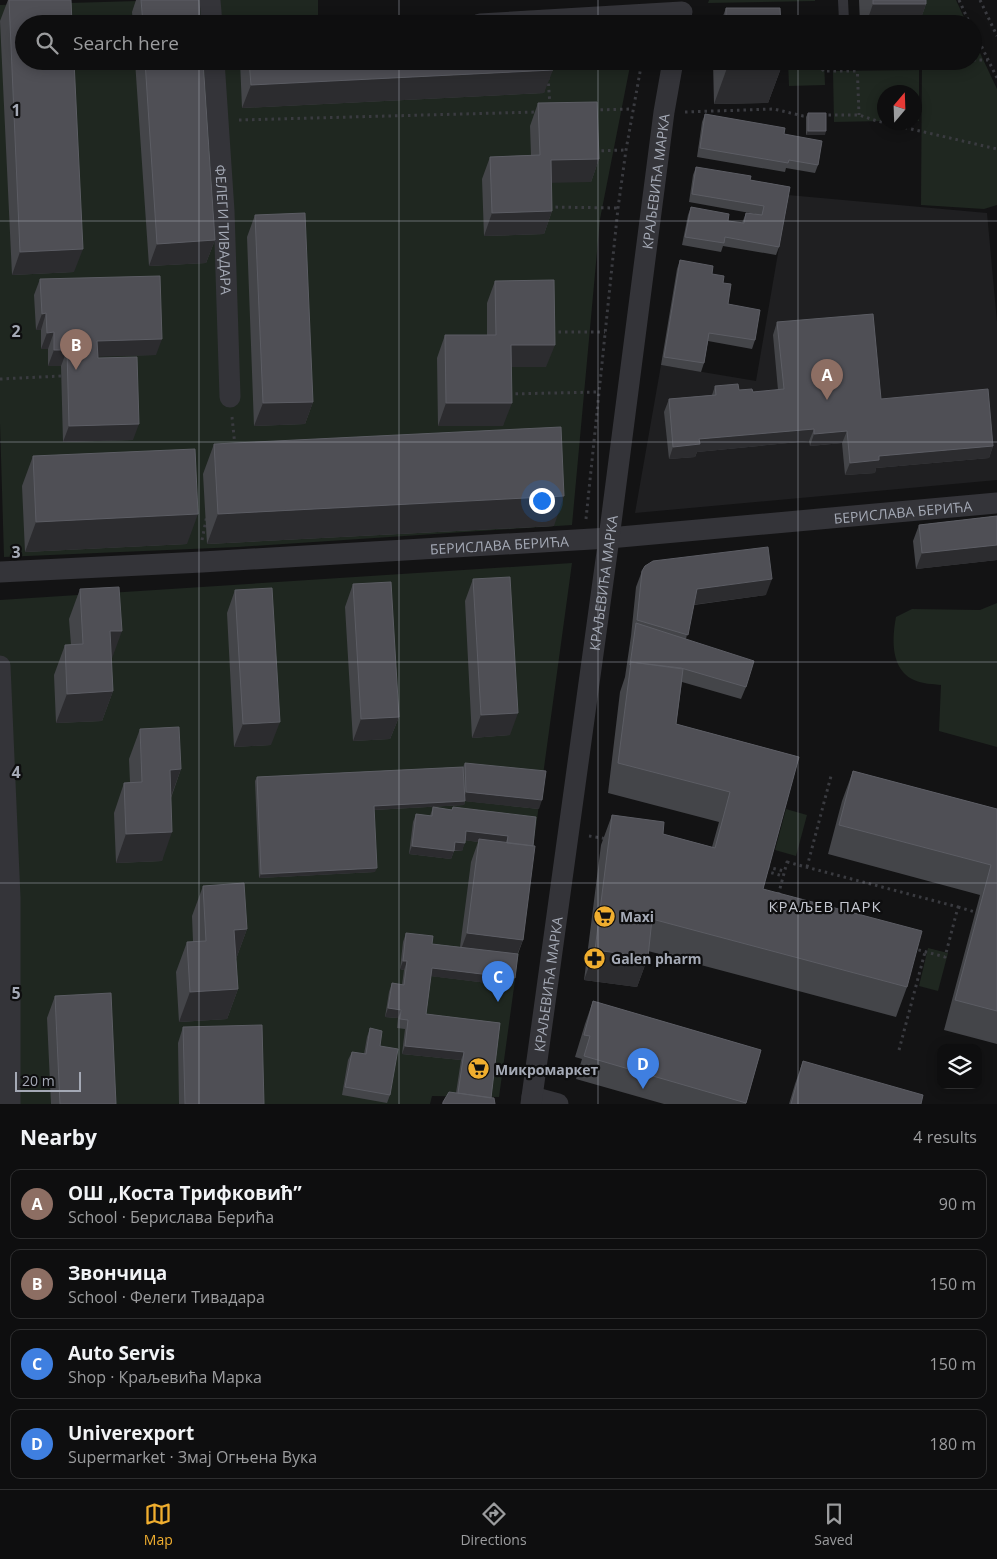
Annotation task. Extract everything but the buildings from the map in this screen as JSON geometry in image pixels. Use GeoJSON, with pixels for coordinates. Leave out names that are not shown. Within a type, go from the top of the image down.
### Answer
{"type":"FeatureCollection","features":[{"type":"Feature","properties":{"kind":"street"},"geometry":{"type":"LineString","coordinates":[[210,0],[211,15]]}},
{"type":"Feature","properties":{"kind":"street"},"geometry":{"type":"LineString","coordinates":[[661,15],[681,14]]}},
{"type":"Feature","properties":{"kind":"street","name":"ФЕЛЕГИ ТИВАДАРА"},"geometry":{"type":"LineString","coordinates":[[215,70],[224,211],[230,397]]}},
{"type":"Feature","properties":{"kind":"street","name":"КРАЉЕВИЋА МАРКА"},"geometry":{"type":"LineString","coordinates":[[531,1100],[609,538],[664,112],[671,70]]}},
{"type":"Feature","properties":{"kind":"street","name":"БЕРИСЛАВА БЕРИЋА"},"geometry":{"type":"LineString","coordinates":[[0,572],[212,562],[609,538],[997,503]]}},
{"type":"Feature","properties":{"kind":"street"},"geometry":{"type":"LineString","coordinates":[[0,666],[10,898],[10,1104]]}},
{"type":"Feature","properties":{"kind":"street"},"geometry":{"type":"LineString","coordinates":[[531,1100],[558,1104]]}},
{"type":"Feature","properties":{"kind":"lane"},"geometry":{"type":"LineString","coordinates":[[843,0],[844,15]]}},
{"type":"Feature","properties":{"kind":"path"},"geometry":{"type":"LineString","coordinates":[[959,0],[966,15]]}},
{"type":"Feature","properties":{"kind":"path"},"geometry":{"type":"LineString","coordinates":[[980,0],[997,36]]}},
{"type":"Feature","properties":{"kind":"path"},"geometry":{"type":"LineString","coordinates":[[982,48],[997,78]]}},
{"type":"Feature","properties":{"kind":"path"},"geometry":{"type":"LineString","coordinates":[[982,60],[988,60]]}},
{"type":"Feature","properties":{"kind":"path"},"geometry":{"type":"LineString","coordinates":[[584,539],[618,208],[640,70]]}},
{"type":"Feature","properties":{"kind":"path"},"geometry":{"type":"LineString","coordinates":[[548,71],[550,111]]}},
{"type":"Feature","properties":{"kind":"path"},"geometry":{"type":"LineString","coordinates":[[824,71],[858,71],[859,115]]}},
{"type":"Feature","properties":{"kind":"path"},"geometry":{"type":"LineString","coordinates":[[587,110],[634,109]]}},
{"type":"Feature","properties":{"kind":"path"},"geometry":{"type":"LineString","coordinates":[[681,112],[774,109],[803,116],[859,115],[877,121],[997,149]]}},
{"type":"Feature","properties":{"kind":"path"},"geometry":{"type":"LineString","coordinates":[[218,121],[540,112]]}},
{"type":"Feature","properties":{"kind":"path"},"geometry":{"type":"LineString","coordinates":[[590,151],[626,150]]}},
{"type":"Feature","properties":{"kind":"path"},"geometry":{"type":"LineString","coordinates":[[544,206],[618,208]]}},
{"type":"Feature","properties":{"kind":"path"},"geometry":{"type":"LineString","coordinates":[[546,332],[605,332]]}},
{"type":"Feature","properties":{"kind":"path"},"geometry":{"type":"LineString","coordinates":[[0,379],[61,376]]}},
{"type":"Feature","properties":{"kind":"path"},"geometry":{"type":"LineString","coordinates":[[503,394],[598,392]]}},
{"type":"Feature","properties":{"kind":"path"},"geometry":{"type":"LineString","coordinates":[[230,397],[235,450]]}},
{"type":"Feature","properties":{"kind":"path"},"geometry":{"type":"LineString","coordinates":[[202,534],[207,512]]}},
{"type":"Feature","properties":{"kind":"path"},"geometry":{"type":"LineString","coordinates":[[807,867],[831,776]]}},
{"type":"Feature","properties":{"kind":"path"},"geometry":{"type":"LineString","coordinates":[[581,835],[609,839]]}},
{"type":"Feature","properties":{"kind":"path"},"geometry":{"type":"LineString","coordinates":[[958,907],[945,957],[774,911],[787,862],[807,867],[958,907],[976,912]]}},
{"type":"Feature","properties":{"kind":"path"},"geometry":{"type":"LineString","coordinates":[[783,876],[766,868],[784,871]]}},
{"type":"Feature","properties":{"kind":"path"},"geometry":{"type":"LineString","coordinates":[[899,1050],[925,952]]}},
{"type":"Feature","properties":{"kind":"shaded area"},"geometry":{"type":"Polygon","coordinates":[[[200,0],[201,15],[15,15],[15,70],[629,70],[600,219],[572,525],[238,547],[4,557],[0,423],[0,5],[200,0]]]}},
{"type":"Feature","properties":{"kind":"shaded area"},"geometry":{"type":"Polygon","coordinates":[[[220,0],[318,0],[318,15],[221,15],[220,0]]]}},
{"type":"Feature","properties":{"kind":"shaded area"},"geometry":{"type":"Polygon","coordinates":[[[709,0],[815,0],[815,1],[708,3],[709,0]]]}},
{"type":"Feature","properties":{"kind":"shaded area"},"geometry":{"type":"Polygon","coordinates":[[[923,0],[956,0],[963,15],[922,15],[923,0]]]}},
{"type":"Feature","properties":{"kind":"shaded area"},"geometry":{"type":"Polygon","coordinates":[[[982,57],[997,89],[997,205],[984,209],[921,205],[922,70],[982,70],[982,57]]]}},
{"type":"Feature","properties":{"kind":"shaded area"},"geometry":{"type":"Polygon","coordinates":[[[788,70],[824,70],[825,85],[789,86],[788,70]]]}},
{"type":"Feature","properties":{"kind":"shaded area"},"geometry":{"type":"Polygon","coordinates":[[[919,70],[919,85],[877,85],[877,121],[834,122],[833,71],[919,70]]]}},
{"type":"Feature","properties":{"kind":"shaded area"},"geometry":{"type":"Polygon","coordinates":[[[788,195],[987,213],[997,322],[997,480],[635,513],[661,365],[756,381],[788,195]]]}},
{"type":"Feature","properties":{"kind":"shaded area"},"geometry":{"type":"Polygon","coordinates":[[[572,563],[499,1097],[432,1096],[430,1104],[0,1104],[0,600],[572,563]]]}},
{"type":"Feature","properties":{"kind":"shaded area"},"geometry":{"type":"Polygon","coordinates":[[[997,603],[997,747],[939,731],[941,685],[920,682],[906,675],[897,661],[894,652],[894,634],[896,617],[912,609],[980,610],[997,603]]]}},
{"type":"Feature","properties":{"kind":"shaded area"},"geometry":{"type":"Polygon","coordinates":[[[786,809],[807,815],[796,856],[775,850],[786,809]]]}},
{"type":"Feature","properties":{"kind":"shaded area"},"geometry":{"type":"Polygon","coordinates":[[[928,948],[948,953],[938,991],[919,986],[928,948]]]}},
{"type":"Feature","properties":{"kind":"place","name":"Звончица"},"geometry":{"type":"Point","coordinates":[76,370]}},
{"type":"Feature","properties":{"kind":"place","name":"ОШ „Коста Трифковић”"},"geometry":{"type":"Point","coordinates":[827,400]}},
{"type":"Feature","properties":{"kind":"place","name":"Maxi"},"geometry":{"type":"Point","coordinates":[604,916]}},
{"type":"Feature","properties":{"kind":"place","name":"Galen pharm"},"geometry":{"type":"Point","coordinates":[595,958]}},
{"type":"Feature","properties":{"kind":"place","name":"Auto Servis"},"geometry":{"type":"Point","coordinates":[498,1002]}},
{"type":"Feature","properties":{"kind":"place","name":"Микромаркет"},"geometry":{"type":"Point","coordinates":[479,1069]}},
{"type":"Feature","properties":{"kind":"place","name":"Univerexport"},"geometry":{"type":"Point","coordinates":[643,1089]}},
{"type":"Feature","properties":{"kind":"district","name":"КРАЉЕВ ПАРК"},"geometry":{"type":"Point","coordinates":[825,906]}}]}
